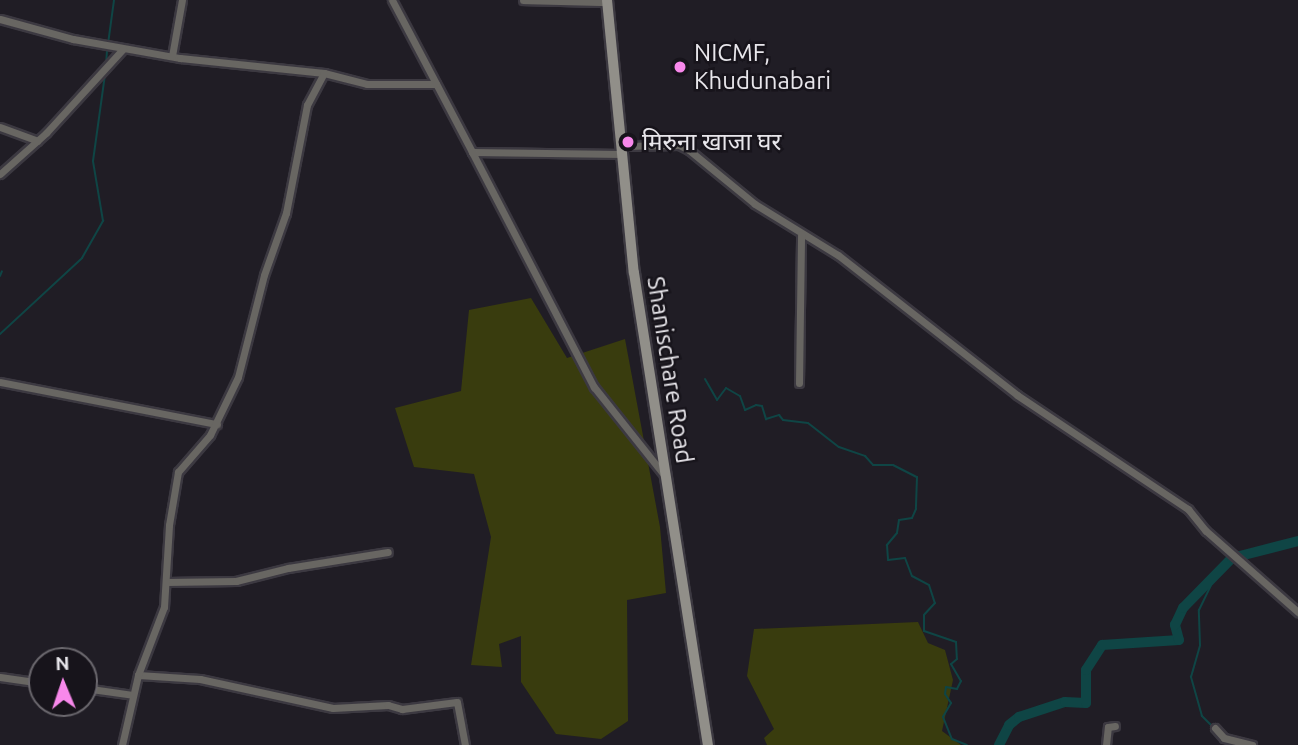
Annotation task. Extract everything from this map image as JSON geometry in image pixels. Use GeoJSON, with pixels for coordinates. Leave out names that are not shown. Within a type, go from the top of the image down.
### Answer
{"type":"FeatureCollection","features":[{"type":"Feature","properties":{"kind":"street"},"geometry":{"type":"LineString","coordinates":[[172,56],[182,0]]}},
{"type":"Feature","properties":{"kind":"street"},"geometry":{"type":"LineString","coordinates":[[392,0],[594,387],[665,476]]}},
{"type":"Feature","properties":{"kind":"street"},"geometry":{"type":"LineString","coordinates":[[523,0],[607,1]]}},
{"type":"Feature","properties":{"kind":"street","name":"Shanischare Road"},"geometry":{"type":"LineString","coordinates":[[607,1],[636,286],[708,745]]}},
{"type":"Feature","properties":{"kind":"street"},"geometry":{"type":"LineString","coordinates":[[0,19],[123,49],[324,73],[366,84],[436,84]]}},
{"type":"Feature","properties":{"kind":"street"},"geometry":{"type":"LineString","coordinates":[[0,174],[38,141],[123,49]]}},
{"type":"Feature","properties":{"kind":"street"},"geometry":{"type":"LineString","coordinates":[[122,745],[138,675],[164,607],[170,513],[178,472],[217,424],[245,358],[264,275],[286,212],[307,106],[324,73]]}},
{"type":"Feature","properties":{"kind":"street"},"geometry":{"type":"LineString","coordinates":[[0,127],[38,141]]}},
{"type":"Feature","properties":{"kind":"street"},"geometry":{"type":"LineString","coordinates":[[472,152],[622,150],[679,145],[690,150],[755,204],[838,255],[1017,395],[1188,509],[1298,612]]}},
{"type":"Feature","properties":{"kind":"street"},"geometry":{"type":"LineString","coordinates":[[799,383],[801,234]]}},
{"type":"Feature","properties":{"kind":"street"},"geometry":{"type":"LineString","coordinates":[[0,382],[217,424]]}},
{"type":"Feature","properties":{"kind":"street"},"geometry":{"type":"LineString","coordinates":[[166,582],[236,581],[388,552]]}},
{"type":"Feature","properties":{"kind":"street"},"geometry":{"type":"LineString","coordinates":[[138,675],[200,679],[333,708],[388,705],[402,709],[457,702],[465,745]]}},
{"type":"Feature","properties":{"kind":"street"},"geometry":{"type":"LineString","coordinates":[[0,677],[28,681]]}},
{"type":"Feature","properties":{"kind":"street"},"geometry":{"type":"LineString","coordinates":[[98,690],[133,695]]}},
{"type":"Feature","properties":{"kind":"street"},"geometry":{"type":"LineString","coordinates":[[1106,745],[1108,727],[1115,726]]}},
{"type":"Feature","properties":{"kind":"street"},"geometry":{"type":"LineString","coordinates":[[1215,728],[1224,738],[1252,745]]}},
{"type":"Feature","properties":{"kind":"green space"},"geometry":{"type":"Polygon","coordinates":[[[531,298],[567,358],[625,339],[660,527],[666,593],[627,600],[628,721],[601,739],[556,734],[521,682],[521,636],[499,644],[502,667],[471,665],[491,537],[474,474],[414,467],[395,408],[461,391],[469,310],[531,298]]]}},
{"type":"Feature","properties":{"kind":"green space"},"geometry":{"type":"Polygon","coordinates":[[[918,622],[928,643],[945,650],[953,680],[942,731],[961,745],[767,745],[764,738],[774,729],[747,676],[754,629],[918,622]]]}},
{"type":"Feature","properties":{"kind":"waterway"},"geometry":{"type":"LineString","coordinates":[[108,44],[114,0]]}},
{"type":"Feature","properties":{"kind":"waterway"},"geometry":{"type":"LineString","coordinates":[[106,65],[107,49]]}},
{"type":"Feature","properties":{"kind":"waterway"},"geometry":{"type":"LineString","coordinates":[[0,334],[82,258],[103,221],[93,161],[105,74]]}},
{"type":"Feature","properties":{"kind":"waterway"},"geometry":{"type":"LineString","coordinates":[[0,276],[2,271]]}},
{"type":"Feature","properties":{"kind":"waterway"},"geometry":{"type":"LineString","coordinates":[[705,379],[717,400],[726,388],[740,396],[745,410],[756,405],[762,406],[766,419],[779,415],[783,420],[808,423],[839,447],[865,456],[873,465],[893,465],[917,477],[916,509],[912,518],[899,520],[897,533],[887,545],[888,560],[905,558],[912,576],[929,585],[935,603],[924,615],[924,631],[956,642],[957,659],[951,664],[961,681],[957,689],[946,687],[945,694],[951,703],[943,717],[952,739],[967,745]]}},
{"type":"Feature","properties":{"kind":"waterway"},"geometry":{"type":"LineString","coordinates":[[999,745],[1009,725],[1019,717],[1065,702],[1086,703],[1086,670],[1102,645],[1179,640],[1175,625],[1183,608],[1232,558],[1298,541]]}},
{"type":"Feature","properties":{"kind":"waterway"},"geometry":{"type":"LineString","coordinates":[[1213,727],[1202,716],[1191,677],[1200,645],[1199,610],[1217,573]]}},
{"type":"Feature","properties":{"kind":"place","name":"NICMF, Khudunabari"},"geometry":{"type":"Point","coordinates":[680,67]}},
{"type":"Feature","properties":{"kind":"place","name":"मिरुना खाजा घर"},"geometry":{"type":"Point","coordinates":[628,142]}}]}
